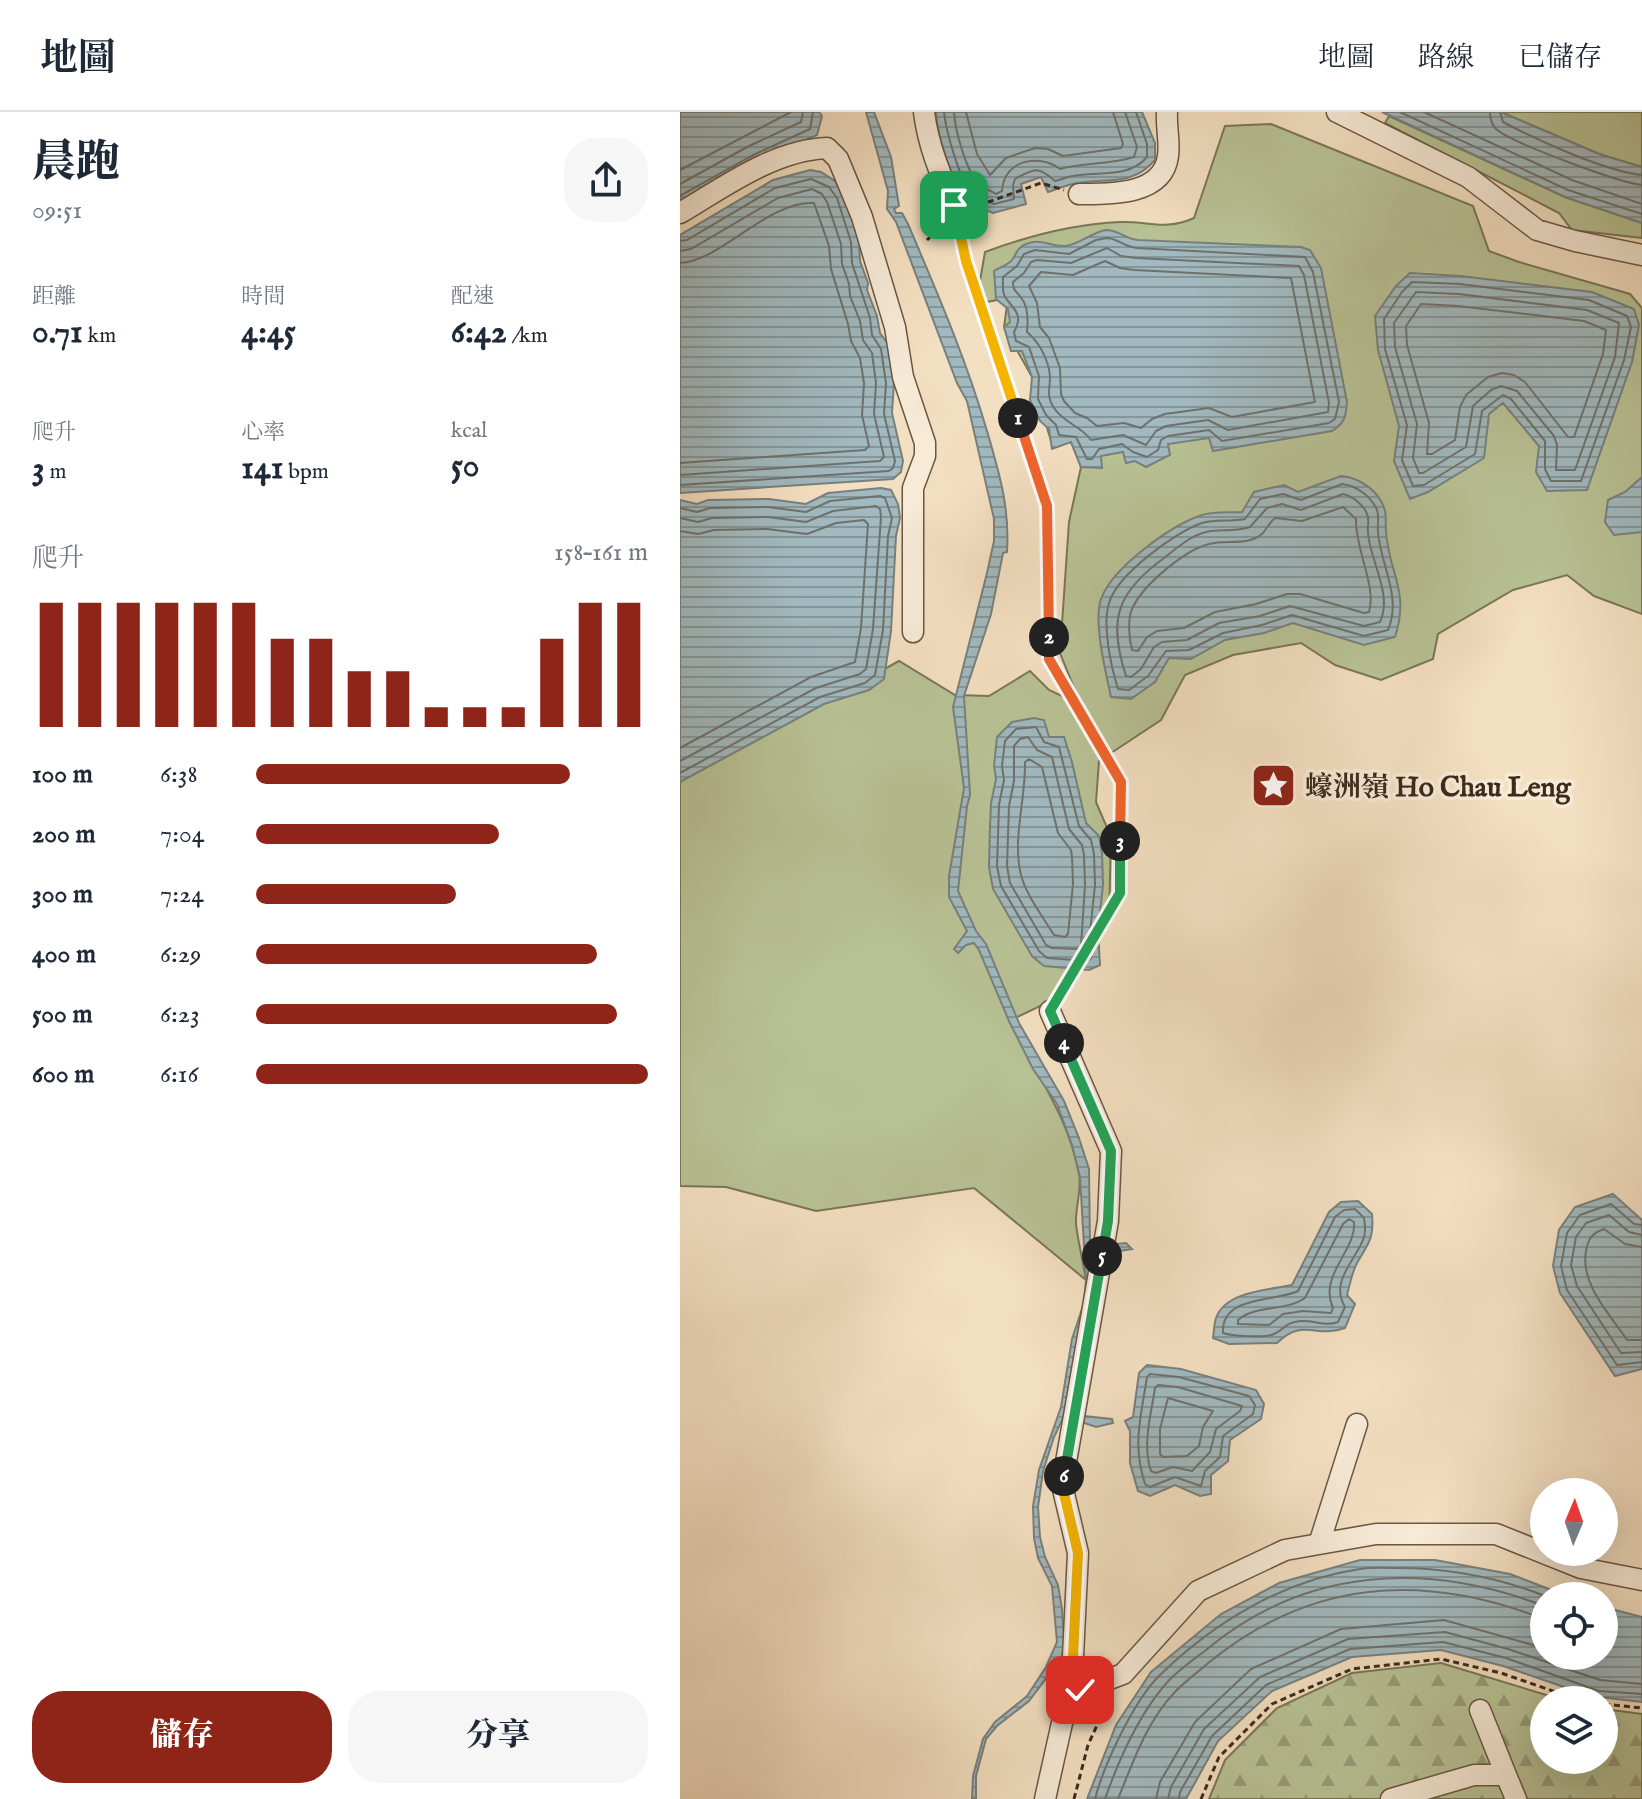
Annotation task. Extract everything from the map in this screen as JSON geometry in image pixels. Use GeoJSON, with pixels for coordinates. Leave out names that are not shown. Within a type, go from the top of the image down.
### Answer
{"type":"FeatureCollection","features":[{"type":"Feature","properties":{"kind":"street"},"geometry":{"type":"LineString","coordinates":[[924,112],[938,171],[955,209]]}},
{"type":"Feature","properties":{"kind":"street"},"geometry":{"type":"LineString","coordinates":[[1079,194],[1120,193],[1148,184],[1162,173],[1168,156],[1167,112]]}},
{"type":"Feature","properties":{"kind":"street"},"geometry":{"type":"LineString","coordinates":[[1337,112],[1468,177],[1537,230],[1642,255]]}},
{"type":"Feature","properties":{"kind":"street"},"geometry":{"type":"LineString","coordinates":[[680,213],[780,158],[827,148],[838,159],[862,217],[888,302],[903,377],[925,443],[925,456],[913,488],[913,632]]}},
{"type":"Feature","properties":{"kind":"street"},"geometry":{"type":"LineString","coordinates":[[1045,1799],[1062,1723],[1071,1699],[1078,1553],[1062,1485],[1108,1221],[1111,1151],[1050,1011]]}},
{"type":"Feature","properties":{"kind":"street"},"geometry":{"type":"LineString","coordinates":[[1319,1544],[1357,1424]]}},
{"type":"Feature","properties":{"kind":"street"},"geometry":{"type":"LineString","coordinates":[[1071,1699],[1080,1690],[1123,1674],[1198,1591],[1285,1550],[1376,1534],[1496,1534],[1581,1568],[1642,1580]]}},
{"type":"Feature","properties":{"kind":"street"},"geometry":{"type":"LineString","coordinates":[[1480,1710],[1516,1799]]}},
{"type":"Feature","properties":{"kind":"street"},"geometry":{"type":"LineString","coordinates":[[1391,1799],[1474,1775],[1506,1775]]}},
{"type":"Feature","properties":{"kind":"path"},"geometry":{"type":"LineString","coordinates":[[927,240],[955,209],[1041,183],[1079,194]]}},
{"type":"Feature","properties":{"kind":"path"},"geometry":{"type":"LineString","coordinates":[[955,209],[966,261],[1047,506],[1049,659],[1121,782],[1120,893],[1050,1011]]}},
{"type":"Feature","properties":{"kind":"path"},"geometry":{"type":"LineString","coordinates":[[1201,1799],[1219,1757],[1272,1704],[1352,1669],[1441,1659],[1501,1673],[1539,1686]]}},
{"type":"Feature","properties":{"kind":"path"},"geometry":{"type":"LineString","coordinates":[[1074,1799],[1088,1745],[1103,1708],[1123,1674]]}},
{"type":"Feature","properties":{"kind":"path"},"geometry":{"type":"LineString","coordinates":[[1618,1705],[1642,1708]]}},
{"type":"Feature","properties":{"kind":"green space"},"geometry":{"type":"Polygon","coordinates":[[[1501,112],[1642,112],[1642,167],[1599,154],[1501,112]]]}},
{"type":"Feature","properties":{"kind":"green space"},"geometry":{"type":"Polygon","coordinates":[[[1389,116],[1565,197],[1642,223],[1642,238],[1572,230],[1559,213],[1385,123],[1389,116]]]}},
{"type":"Feature","properties":{"kind":"green space"},"geometry":{"type":"Polygon","coordinates":[[[1271,124],[1473,206],[1489,251],[1630,294],[1642,308],[1642,614],[1594,596],[1567,575],[1513,590],[1438,634],[1433,659],[1381,680],[1335,665],[1301,643],[1233,655],[1185,675],[1161,720],[1099,761],[1096,802],[1111,837],[1109,919],[1057,998],[1009,1021],[1050,1095],[1074,1153],[1080,1180],[1076,1224],[1086,1280],[974,1188],[816,1211],[726,1187],[680,1186],[680,781],[899,661],[955,695],[989,696],[1030,671],[1049,690],[1081,705],[1060,653],[1069,522],[1081,467],[1071,442],[1051,441],[1032,377],[1004,327],[1008,298],[976,304],[985,252],[1034,236],[1086,225],[1120,222],[1165,225],[1194,218],[1225,126],[1271,124]]]}},
{"type":"Feature","properties":{"kind":"green space"},"geometry":{"type":"Polygon","coordinates":[[[1441,1663],[1530,1690],[1530,1774],[1618,1774],[1618,1711],[1642,1714],[1642,1799],[1209,1799],[1225,1760],[1277,1708],[1352,1673],[1441,1663]]]}},
{"type":"Feature","properties":{"kind":"water"},"geometry":{"type":"Polygon","coordinates":[[[680,112],[819,112],[822,116],[817,135],[757,162],[680,205],[680,112]]]}},
{"type":"Feature","properties":{"kind":"water"},"geometry":{"type":"Polygon","coordinates":[[[866,112],[874,112],[891,157],[899,206],[894,209],[896,213],[902,213],[908,224],[970,378],[996,461],[1005,505],[1007,552],[1003,553],[991,614],[964,696],[970,795],[958,891],[976,931],[986,944],[1019,1023],[1064,1101],[1079,1138],[1089,1169],[1090,1247],[1126,1243],[1132,1249],[1106,1253],[1074,1415],[1112,1419],[1113,1423],[1096,1427],[1064,1416],[1043,1471],[1038,1507],[1040,1537],[1058,1585],[1064,1640],[1062,1657],[1029,1701],[997,1726],[986,1739],[976,1776],[976,1799],[972,1799],[973,1776],[983,1739],[995,1722],[1027,1696],[1046,1667],[1057,1642],[1052,1586],[1038,1558],[1033,1506],[1039,1470],[1061,1407],[1072,1339],[1084,1303],[1086,1280],[1080,1177],[1057,1104],[1033,1069],[979,950],[974,943],[966,945],[958,953],[954,949],[967,931],[949,897],[949,876],[964,788],[953,707],[994,541],[994,519],[967,401],[957,383],[896,222],[887,209],[888,191],[866,112]]]}},
{"type":"Feature","properties":{"kind":"water"},"geometry":{"type":"Polygon","coordinates":[[[936,112],[1142,112],[1155,143],[1155,160],[1138,174],[1129,177],[1075,184],[1048,192],[1041,177],[1021,184],[1026,204],[993,213],[971,202],[960,190],[946,156],[936,112]]]}},
{"type":"Feature","properties":{"kind":"water"},"geometry":{"type":"Polygon","coordinates":[[[1382,112],[1501,112],[1599,154],[1642,167],[1642,223],[1565,197],[1382,112]]]}},
{"type":"Feature","properties":{"kind":"water"},"geometry":{"type":"Polygon","coordinates":[[[810,170],[821,172],[835,181],[844,194],[859,241],[867,290],[880,333],[889,345],[894,383],[892,413],[903,461],[901,472],[893,479],[680,493],[680,235],[773,180],[810,170]]]}},
{"type":"Feature","properties":{"kind":"water"},"geometry":{"type":"Polygon","coordinates":[[[1106,230],[1138,240],[1301,247],[1310,250],[1321,268],[1347,402],[1340,425],[1332,431],[1213,451],[1209,438],[1168,444],[1170,455],[1146,467],[1135,461],[1126,463],[1123,452],[1101,456],[1102,468],[1081,467],[1071,442],[1052,449],[1049,429],[1040,421],[1030,400],[1032,377],[1022,351],[1011,351],[1004,327],[1010,322],[1008,309],[996,299],[994,271],[1013,259],[1020,248],[1029,243],[1065,246],[1106,230]]]}},
{"type":"Feature","properties":{"kind":"water"},"geometry":{"type":"Polygon","coordinates":[[[1410,273],[1592,292],[1634,309],[1639,325],[1632,362],[1587,490],[1547,491],[1536,472],[1539,446],[1503,403],[1489,414],[1484,458],[1428,492],[1410,499],[1394,461],[1399,426],[1378,350],[1375,316],[1396,286],[1410,273]]]}},
{"type":"Feature","properties":{"kind":"water"},"geometry":{"type":"Polygon","coordinates":[[[1341,476],[1369,487],[1385,509],[1388,547],[1400,595],[1395,637],[1364,645],[1293,623],[1264,633],[1225,640],[1191,659],[1169,658],[1155,682],[1131,699],[1111,697],[1101,648],[1099,609],[1107,587],[1129,562],[1187,521],[1209,513],[1242,512],[1254,492],[1284,485],[1298,492],[1341,476]]]}},
{"type":"Feature","properties":{"kind":"water"},"geometry":{"type":"Polygon","coordinates":[[[1642,477],[1642,532],[1614,535],[1605,522],[1608,500],[1625,492],[1642,477]]]}},
{"type":"Feature","properties":{"kind":"water"},"geometry":{"type":"Polygon","coordinates":[[[881,488],[891,490],[900,518],[884,679],[869,690],[824,704],[680,782],[680,500],[697,504],[708,500],[769,499],[806,504],[828,493],[881,488]]]}},
{"type":"Feature","properties":{"kind":"water"},"geometry":{"type":"Polygon","coordinates":[[[1034,718],[1044,720],[1049,737],[1064,737],[1086,823],[1099,836],[1103,885],[1098,932],[1100,965],[1089,970],[1044,966],[1032,956],[993,889],[989,867],[990,826],[997,737],[1012,722],[1034,718]]]}},
{"type":"Feature","properties":{"kind":"water"},"geometry":{"type":"Polygon","coordinates":[[[1613,1194],[1642,1220],[1642,1369],[1615,1376],[1560,1293],[1553,1266],[1559,1230],[1575,1207],[1613,1194]]]}},
{"type":"Feature","properties":{"kind":"water"},"geometry":{"type":"Polygon","coordinates":[[[1358,1201],[1372,1214],[1372,1229],[1370,1240],[1351,1278],[1347,1295],[1355,1304],[1345,1328],[1295,1331],[1277,1343],[1229,1344],[1213,1338],[1216,1318],[1229,1302],[1249,1293],[1292,1285],[1329,1212],[1341,1202],[1358,1201]]]}},
{"type":"Feature","properties":{"kind":"water"},"geometry":{"type":"Polygon","coordinates":[[[1147,1365],[1181,1369],[1256,1390],[1264,1404],[1261,1419],[1230,1440],[1228,1461],[1211,1475],[1211,1494],[1200,1496],[1175,1485],[1150,1496],[1138,1491],[1130,1463],[1130,1431],[1125,1421],[1133,1417],[1139,1373],[1147,1365]]]}},
{"type":"Feature","properties":{"kind":"water"},"geometry":{"type":"Polygon","coordinates":[[[1360,1560],[1435,1560],[1510,1574],[1531,1582],[1530,1670],[1618,1670],[1618,1611],[1642,1617],[1642,1702],[1618,1699],[1618,1686],[1561,1686],[1503,1666],[1441,1650],[1352,1657],[1272,1691],[1218,1741],[1186,1799],[1087,1799],[1116,1725],[1151,1672],[1221,1614],[1279,1583],[1360,1560]]]}},
{"type":"Feature","properties":{"kind":"place","name":"蠔洲嶺 Ho Chau Leng"},"geometry":{"type":"Point","coordinates":[1274,786]}},
{"type":"Feature","properties":{"kind":"route"},"geometry":{"type":"LineString","coordinates":[[954,205],[966,261],[1047,506],[1049,659],[1121,782],[1120,893],[1050,1011],[1111,1151],[1108,1221],[1062,1485],[1078,1553],[1071,1699],[1080,1690]]}}]}
